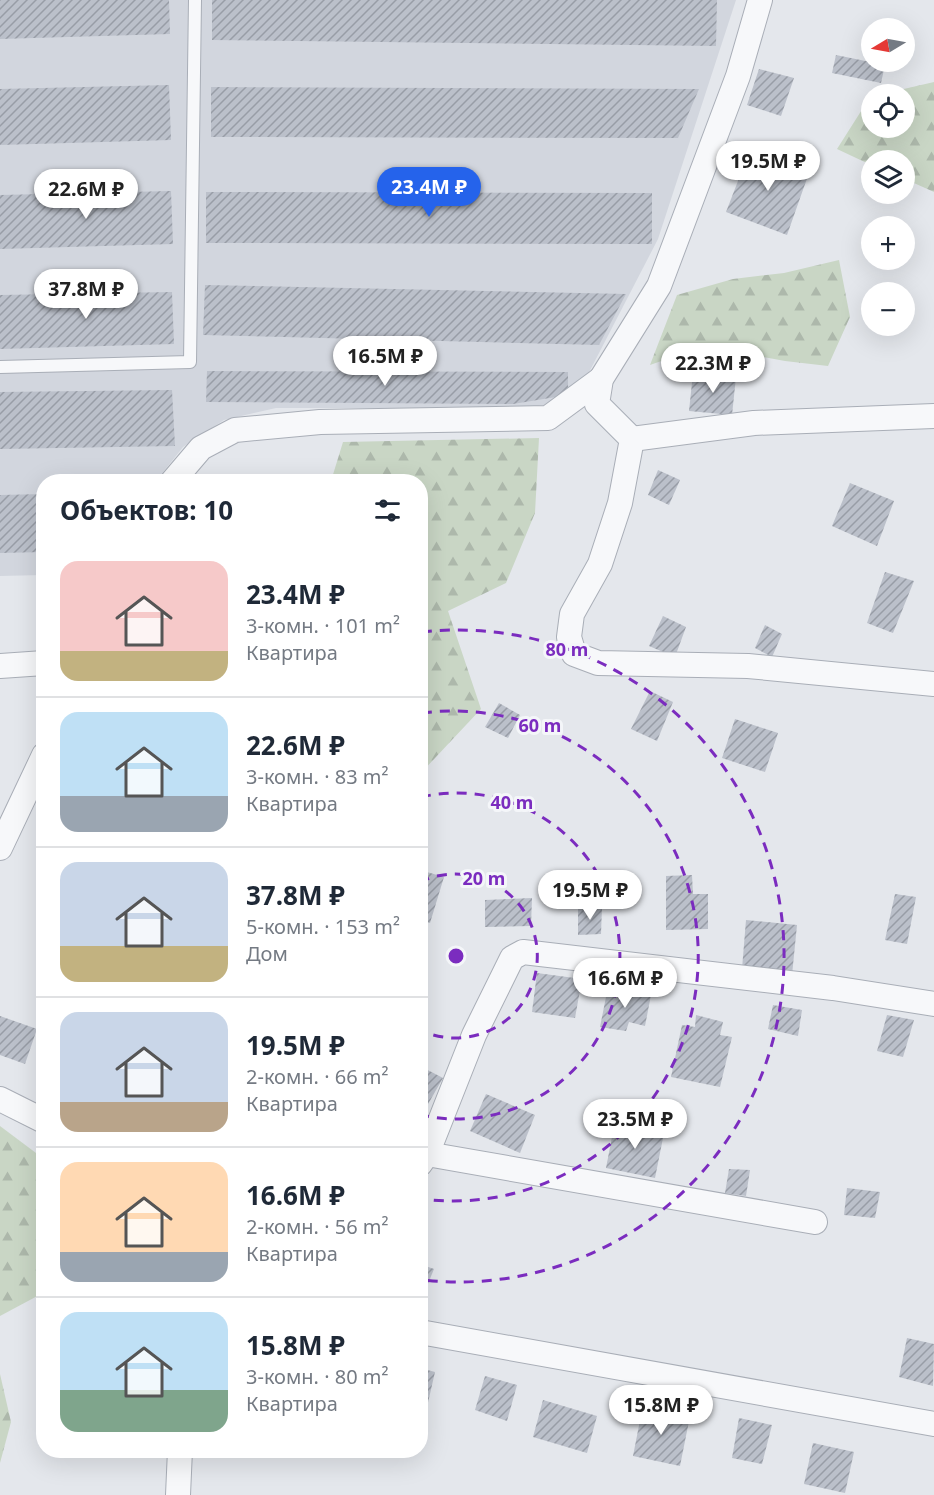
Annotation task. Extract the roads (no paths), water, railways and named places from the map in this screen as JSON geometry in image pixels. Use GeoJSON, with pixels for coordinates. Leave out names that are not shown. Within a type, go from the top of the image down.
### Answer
{"type":"FeatureCollection","features":[{"type":"Feature","properties":{"kind":"street"},"geometry":{"type":"LineString","coordinates":[[179,474],[201,448],[235,430],[320,422],[548,418],[601,379],[658,286],[738,76],[760,0]]}},
{"type":"Feature","properties":{"kind":"street"},"geometry":{"type":"LineString","coordinates":[[601,379],[597,404],[632,438]]}},
{"type":"Feature","properties":{"kind":"street"},"geometry":{"type":"LineString","coordinates":[[632,438],[754,423],[934,416]]}},
{"type":"Feature","properties":{"kind":"street"},"geometry":{"type":"LineString","coordinates":[[632,438],[620,503],[600,564],[572,614],[569,637],[574,654],[598,663],[748,666],[934,684]]}},
{"type":"Feature","properties":{"kind":"street"},"geometry":{"type":"LineString","coordinates":[[0,666],[36,664]]}},
{"type":"Feature","properties":{"kind":"street"},"geometry":{"type":"LineString","coordinates":[[0,848],[36,772]]}},
{"type":"Feature","properties":{"kind":"street"},"geometry":{"type":"LineString","coordinates":[[428,1147],[474,1035],[512,958],[523,952],[832,988],[934,1004]]}},
{"type":"Feature","properties":{"kind":"street"},"geometry":{"type":"LineString","coordinates":[[0,1099],[36,1117]]}},
{"type":"Feature","properties":{"kind":"street"},"geometry":{"type":"LineString","coordinates":[[428,1160],[815,1222]]}},
{"type":"Feature","properties":{"kind":"street"},"geometry":{"type":"LineString","coordinates":[[428,1333],[934,1424]]}},
{"type":"Feature","properties":{"kind":"street"},"geometry":{"type":"LineString","coordinates":[[178,1495],[180,1458]]}},
{"type":"Feature","properties":{"kind":"lane"},"geometry":{"type":"LineString","coordinates":[[0,368],[190,362],[195,0]]}}]}
